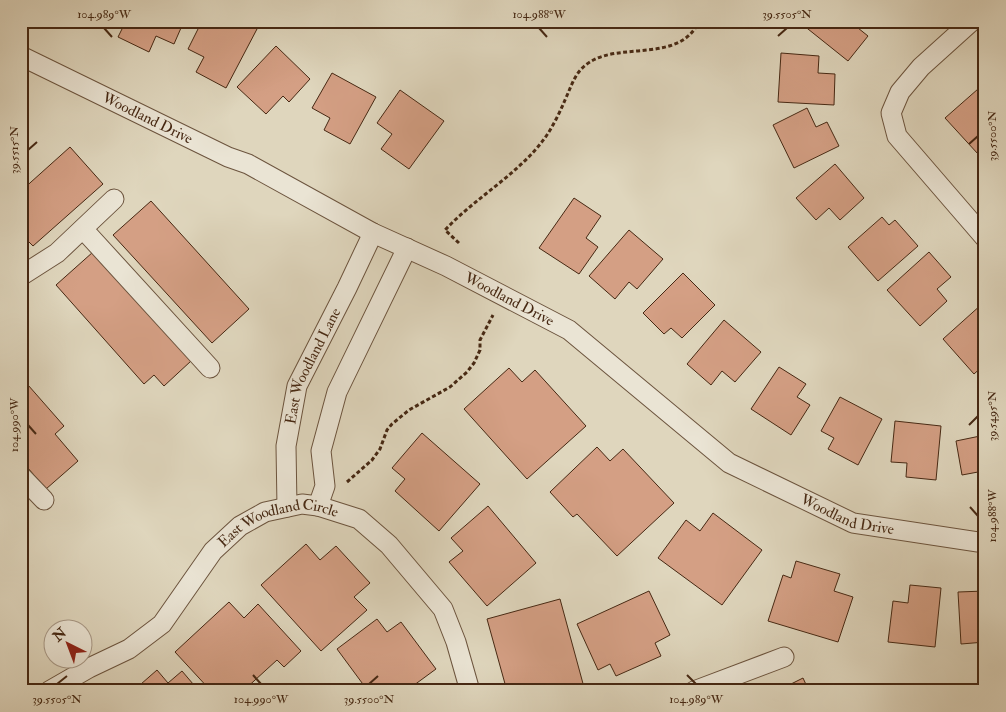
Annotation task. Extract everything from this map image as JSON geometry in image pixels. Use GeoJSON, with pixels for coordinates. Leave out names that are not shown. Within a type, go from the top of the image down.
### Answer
{"type":"FeatureCollection","features":[{"type":"Feature","properties":{"kind":"street"},"geometry":{"type":"LineString","coordinates":[[972,21],[921,67],[900,92],[892,113],[897,136],[985,238]]}},
{"type":"Feature","properties":{"kind":"street","name":"Woodland Drive"},"geometry":{"type":"LineString","coordinates":[[21,56],[228,158],[248,164],[373,233],[446,266],[569,330],[729,463],[853,524],[978,542],[985,540]]}},
{"type":"Feature","properties":{"kind":"street"},"geometry":{"type":"LineString","coordinates":[[21,276],[57,253],[114,199]]}},
{"type":"Feature","properties":{"kind":"street"},"geometry":{"type":"LineString","coordinates":[[83,229],[210,368]]}},
{"type":"Feature","properties":{"kind":"street","name":"East Woodland Lane"},"geometry":{"type":"LineString","coordinates":[[287,507],[286,446],[297,386],[373,233]]}},
{"type":"Feature","properties":{"kind":"street","name":"East Woodland Lane"},"geometry":{"type":"LineString","coordinates":[[318,506],[325,486],[321,451],[337,392],[407,248]]}},
{"type":"Feature","properties":{"kind":"street"},"geometry":{"type":"LineString","coordinates":[[21,476],[44,500]]}},
{"type":"Feature","properties":{"kind":"street","name":"East Woodland Circle"},"geometry":{"type":"LineString","coordinates":[[49,691],[89,668],[129,649],[162,624],[213,551],[240,526],[265,512],[302,504],[318,506],[359,518],[389,545],[443,609],[456,642],[470,691]]}},
{"type":"Feature","properties":{"kind":"street"},"geometry":{"type":"LineString","coordinates":[[694,691],[784,657]]}},
{"type":"Feature","properties":{"kind":"path"},"geometry":{"type":"LineString","coordinates":[[459,243],[445,230],[460,214],[526,160],[542,142],[565,100],[576,75],[588,63],[600,56],[671,46],[687,38],[696,28],[699,21]]}},
{"type":"Feature","properties":{"kind":"path"},"geometry":{"type":"LineString","coordinates":[[325,486],[344,485],[372,460],[380,449],[387,430],[392,424],[409,410],[450,387],[467,372],[474,363],[480,350],[480,340],[494,314],[486,309]]}},
{"type":"Feature","properties":{"kind":"building"},"geometry":{"type":"Polygon","coordinates":[[[126,21],[184,21],[174,44],[156,36],[149,52],[118,37],[126,21]]]}},
{"type":"Feature","properties":{"kind":"building"},"geometry":{"type":"Polygon","coordinates":[[[202,21],[242,21],[257,29],[226,88],[196,72],[204,57],[188,49],[202,21]]]}},
{"type":"Feature","properties":{"kind":"building"},"geometry":{"type":"Polygon","coordinates":[[[806,21],[855,21],[853,24],[868,36],[848,61],[803,25],[806,21]]]}},
{"type":"Feature","properties":{"kind":"building"},"geometry":{"type":"Polygon","coordinates":[[[276,46],[310,79],[289,102],[283,96],[266,114],[237,87],[276,46]]]}},
{"type":"Feature","properties":{"kind":"building"},"geometry":{"type":"Polygon","coordinates":[[[781,53],[819,56],[818,73],[835,74],[834,105],[778,102],[781,53]]]}},
{"type":"Feature","properties":{"kind":"building"},"geometry":{"type":"Polygon","coordinates":[[[332,73],[376,97],[350,144],[324,130],[330,118],[312,108],[332,73]]]}},
{"type":"Feature","properties":{"kind":"building"},"geometry":{"type":"Polygon","coordinates":[[[978,89],[985,96],[985,147],[978,154],[945,118],[978,89]]]}},
{"type":"Feature","properties":{"kind":"building"},"geometry":{"type":"Polygon","coordinates":[[[400,90],[444,121],[409,169],[381,149],[392,134],[377,123],[400,90]]]}},
{"type":"Feature","properties":{"kind":"building"},"geometry":{"type":"Polygon","coordinates":[[[807,108],[816,127],[827,122],[839,146],[794,168],[773,125],[807,108]]]}},
{"type":"Feature","properties":{"kind":"building"},"geometry":{"type":"Polygon","coordinates":[[[70,147],[103,184],[33,246],[21,234],[21,191],[70,147]]]}},
{"type":"Feature","properties":{"kind":"building"},"geometry":{"type":"Polygon","coordinates":[[[835,164],[864,198],[840,220],[829,208],[816,220],[796,198],[835,164]]]}},
{"type":"Feature","properties":{"kind":"building"},"geometry":{"type":"Polygon","coordinates":[[[574,198],[601,216],[586,238],[598,247],[579,274],[539,248],[574,198]]]}},
{"type":"Feature","properties":{"kind":"building"},"geometry":{"type":"Polygon","coordinates":[[[151,201],[249,309],[212,343],[113,235],[151,201]]]}},
{"type":"Feature","properties":{"kind":"building"},"geometry":{"type":"Polygon","coordinates":[[[882,217],[889,225],[895,220],[918,246],[878,281],[848,247],[882,217]]]}},
{"type":"Feature","properties":{"kind":"building"},"geometry":{"type":"Polygon","coordinates":[[[629,230],[663,259],[637,289],[629,282],[615,299],[589,276],[629,230]]]}},
{"type":"Feature","properties":{"kind":"building"},"geometry":{"type":"Polygon","coordinates":[[[93,252],[191,361],[164,386],[154,375],[144,384],[56,285],[93,252]]]}},
{"type":"Feature","properties":{"kind":"building"},"geometry":{"type":"Polygon","coordinates":[[[929,252],[951,277],[937,289],[947,301],[920,326],[887,290],[929,252]]]}},
{"type":"Feature","properties":{"kind":"building"},"geometry":{"type":"Polygon","coordinates":[[[683,273],[715,305],[682,338],[671,328],[664,334],[643,313],[683,273]]]}},
{"type":"Feature","properties":{"kind":"building"},"geometry":{"type":"Polygon","coordinates":[[[982,304],[985,308],[985,364],[974,374],[943,339],[982,304]]]}},
{"type":"Feature","properties":{"kind":"building"},"geometry":{"type":"Polygon","coordinates":[[[724,320],[761,352],[735,382],[722,371],[711,385],[687,364],[724,320]]]}},
{"type":"Feature","properties":{"kind":"building"},"geometry":{"type":"Polygon","coordinates":[[[779,367],[806,384],[797,397],[810,405],[791,435],[751,409],[779,367]]]}},
{"type":"Feature","properties":{"kind":"building"},"geometry":{"type":"Polygon","coordinates":[[[509,368],[522,382],[535,370],[586,426],[527,479],[464,409],[509,368]]]}},
{"type":"Feature","properties":{"kind":"building"},"geometry":{"type":"Polygon","coordinates":[[[21,377],[64,426],[55,434],[78,461],[46,489],[21,460],[21,377]]]}},
{"type":"Feature","properties":{"kind":"building"},"geometry":{"type":"Polygon","coordinates":[[[840,397],[882,419],[858,465],[828,449],[834,438],[821,431],[840,397]]]}},
{"type":"Feature","properties":{"kind":"building"},"geometry":{"type":"Polygon","coordinates":[[[895,421],[941,426],[936,480],[906,477],[907,463],[891,462],[895,421]]]}},
{"type":"Feature","properties":{"kind":"building"},"geometry":{"type":"Polygon","coordinates":[[[422,433],[480,484],[439,531],[395,491],[405,479],[392,468],[422,433]]]}},
{"type":"Feature","properties":{"kind":"building"},"geometry":{"type":"Polygon","coordinates":[[[985,435],[985,489],[982,490],[978,472],[962,475],[956,441],[985,435]]]}},
{"type":"Feature","properties":{"kind":"building"},"geometry":{"type":"Polygon","coordinates":[[[597,447],[610,461],[623,449],[674,503],[617,556],[577,514],[573,517],[550,492],[597,447]]]}},
{"type":"Feature","properties":{"kind":"building"},"geometry":{"type":"Polygon","coordinates":[[[488,506],[536,563],[487,606],[449,562],[463,551],[451,538],[488,506]]]}},
{"type":"Feature","properties":{"kind":"building"},"geometry":{"type":"Polygon","coordinates":[[[713,513],[762,550],[722,605],[658,558],[686,520],[700,531],[713,513]]]}},
{"type":"Feature","properties":{"kind":"building"},"geometry":{"type":"Polygon","coordinates":[[[306,544],[320,560],[336,546],[370,583],[354,597],[367,610],[321,651],[261,585],[306,544]]]}},
{"type":"Feature","properties":{"kind":"building"},"geometry":{"type":"Polygon","coordinates":[[[796,561],[840,574],[834,591],[853,597],[838,642],[768,621],[783,575],[791,578],[796,561]]]}},
{"type":"Feature","properties":{"kind":"building"},"geometry":{"type":"Polygon","coordinates":[[[910,585],[941,588],[935,647],[888,642],[893,601],[908,603],[910,585]]]}},
{"type":"Feature","properties":{"kind":"building"},"geometry":{"type":"Polygon","coordinates":[[[649,591],[670,635],[655,643],[661,656],[616,676],[610,664],[598,670],[577,624],[649,591]]]}},
{"type":"Feature","properties":{"kind":"building"},"geometry":{"type":"Polygon","coordinates":[[[985,591],[985,642],[961,644],[958,592],[985,591]]]}},
{"type":"Feature","properties":{"kind":"building"},"geometry":{"type":"Polygon","coordinates":[[[560,599],[585,691],[522,691],[521,687],[507,691],[487,619],[560,599]]]}},
{"type":"Feature","properties":{"kind":"building"},"geometry":{"type":"Polygon","coordinates":[[[229,602],[244,618],[258,604],[301,651],[284,667],[277,660],[243,691],[211,691],[175,652],[229,602]]]}},
{"type":"Feature","properties":{"kind":"building"},"geometry":{"type":"Polygon","coordinates":[[[377,619],[387,632],[401,622],[436,669],[406,691],[368,691],[337,649],[377,619]]]}},
{"type":"Feature","properties":{"kind":"building"},"geometry":{"type":"Polygon","coordinates":[[[157,670],[168,683],[182,671],[199,691],[133,691],[157,670]]]}},
{"type":"Feature","properties":{"kind":"building"},"geometry":{"type":"Polygon","coordinates":[[[803,678],[809,691],[777,691],[803,678]]]}}]}
